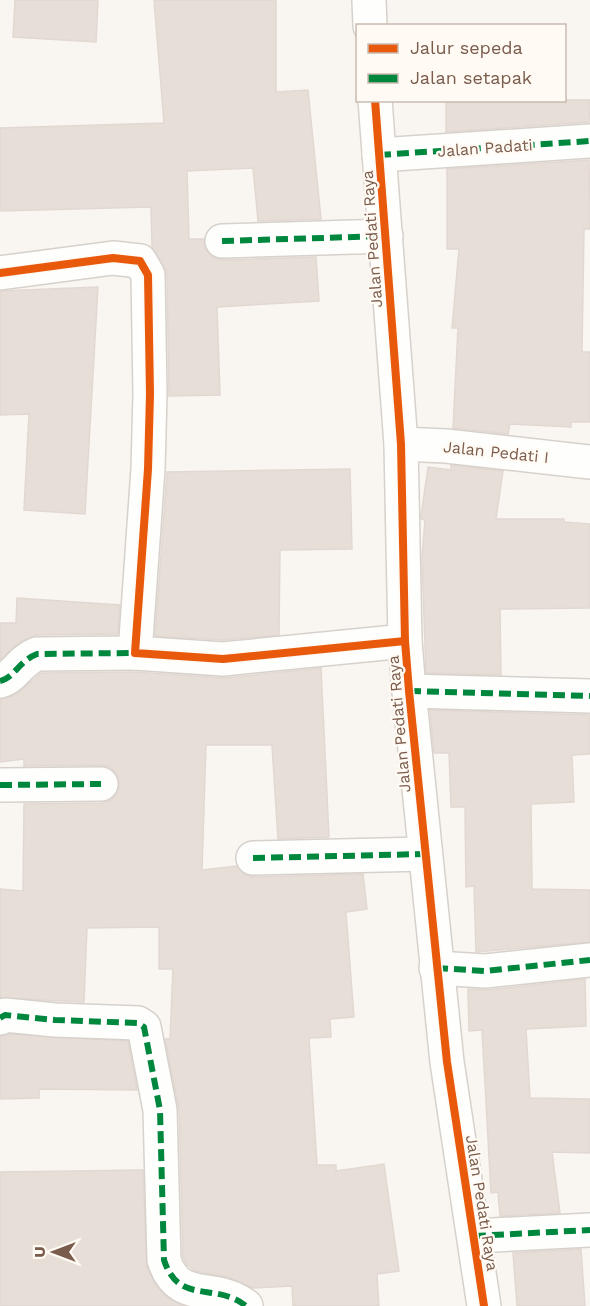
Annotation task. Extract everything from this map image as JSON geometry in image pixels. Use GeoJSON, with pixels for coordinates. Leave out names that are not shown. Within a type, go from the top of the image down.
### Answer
{"type":"FeatureCollection","features":[{"type":"Feature","properties":{"kind":"street"},"geometry":{"type":"LineString","coordinates":[[369,0],[370,24]]}},
{"type":"Feature","properties":{"kind":"street","name":"Jalan Pedati Raya"},"geometry":{"type":"LineString","coordinates":[[375,102],[401,444],[405,641],[409,691],[447,1062],[484,1306]]}},
{"type":"Feature","properties":{"kind":"street","name":"Jalan Padati"},"geometry":{"type":"LineString","coordinates":[[379,155],[590,141]]}},
{"type":"Feature","properties":{"kind":"street"},"geometry":{"type":"LineString","coordinates":[[222,241],[386,236]]}},
{"type":"Feature","properties":{"kind":"street"},"geometry":{"type":"LineString","coordinates":[[0,273],[113,258],[140,261],[148,275],[148,469],[135,653]]}},
{"type":"Feature","properties":{"kind":"street","name":"Jalan Pedati I"},"geometry":{"type":"LineString","coordinates":[[401,444],[446,446],[590,462]]}},
{"type":"Feature","properties":{"kind":"street"},"geometry":{"type":"LineString","coordinates":[[0,681],[7,680],[24,658],[37,654],[135,653],[223,659],[405,641]]}},
{"type":"Feature","properties":{"kind":"street"},"geometry":{"type":"LineString","coordinates":[[409,691],[590,696]]}},
{"type":"Feature","properties":{"kind":"street"},"geometry":{"type":"LineString","coordinates":[[0,785],[101,784]]}},
{"type":"Feature","properties":{"kind":"street"},"geometry":{"type":"LineString","coordinates":[[253,858],[425,854]]}},
{"type":"Feature","properties":{"kind":"street"},"geometry":{"type":"LineString","coordinates":[[436,968],[485,971],[590,960]]}},
{"type":"Feature","properties":{"kind":"street"},"geometry":{"type":"LineString","coordinates":[[0,1018],[5,1015],[138,1023],[144,1027],[160,1110],[164,1260],[168,1274],[174,1285],[186,1290],[226,1297],[246,1306]]}},
{"type":"Feature","properties":{"kind":"street"},"geometry":{"type":"LineString","coordinates":[[474,1236],[590,1230]]}},
{"type":"Feature","properties":{"kind":"building"},"geometry":{"type":"Polygon","coordinates":[[[15,0],[98,0],[96,42],[13,37],[15,0]]]}},
{"type":"Feature","properties":{"kind":"building"},"geometry":{"type":"Polygon","coordinates":[[[154,0],[276,0],[276,92],[308,90],[321,219],[258,221],[253,168],[187,171],[189,239],[204,239],[206,250],[213,257],[223,260],[316,257],[319,301],[217,307],[220,395],[169,396],[167,275],[152,247],[151,207],[0,211],[0,128],[164,123],[154,0]]]}},
{"type":"Feature","properties":{"kind":"building"},"geometry":{"type":"Polygon","coordinates":[[[590,100],[589,122],[446,132],[446,102],[590,100]]]}},
{"type":"Feature","properties":{"kind":"building"},"geometry":{"type":"Polygon","coordinates":[[[589,160],[590,229],[584,229],[582,352],[590,352],[590,422],[571,422],[571,427],[510,424],[508,434],[453,428],[458,328],[452,328],[459,249],[447,249],[447,169],[589,160]]]}},
{"type":"Feature","properties":{"kind":"building"},"geometry":{"type":"Polygon","coordinates":[[[98,287],[85,514],[24,510],[29,414],[0,415],[0,291],[98,287]]]}},
{"type":"Feature","properties":{"kind":"building"},"geometry":{"type":"Polygon","coordinates":[[[451,465],[503,471],[496,519],[564,519],[564,522],[590,524],[590,608],[500,609],[501,675],[426,673],[422,558],[425,520],[421,519],[421,516],[428,467],[451,470],[451,465]]]}},
{"type":"Feature","properties":{"kind":"building"},"geometry":{"type":"Polygon","coordinates":[[[350,469],[352,549],[280,550],[279,635],[223,640],[155,636],[167,472],[350,469]]]}},
{"type":"Feature","properties":{"kind":"building"},"geometry":{"type":"Polygon","coordinates":[[[17,598],[120,605],[118,634],[36,635],[20,642],[0,660],[0,623],[16,623],[17,598]]]}},
{"type":"Feature","properties":{"kind":"building"},"geometry":{"type":"Polygon","coordinates":[[[321,668],[329,837],[278,839],[272,745],[206,745],[202,870],[237,866],[244,874],[253,877],[363,874],[367,909],[346,912],[354,1017],[330,1019],[331,1037],[309,1038],[317,1165],[336,1165],[336,1171],[384,1164],[399,1271],[377,1274],[379,1306],[293,1306],[292,1286],[253,1288],[228,1277],[195,1271],[186,1264],[183,1256],[179,1109],[165,1039],[170,1039],[173,969],[159,969],[159,927],[87,928],[84,1002],[0,998],[0,889],[23,891],[24,804],[102,803],[111,800],[118,793],[120,784],[117,774],[110,767],[101,765],[24,766],[24,759],[0,762],[0,699],[15,695],[41,673],[134,672],[225,678],[321,668]]]}},
{"type":"Feature","properties":{"kind":"building"},"geometry":{"type":"Polygon","coordinates":[[[430,710],[590,715],[590,754],[572,755],[574,802],[531,804],[532,889],[590,890],[590,942],[476,952],[474,886],[466,887],[465,807],[451,807],[449,753],[434,753],[430,710]]]}},
{"type":"Feature","properties":{"kind":"building"},"geometry":{"type":"Polygon","coordinates":[[[585,979],[586,1026],[526,1029],[530,1098],[590,1099],[590,1153],[552,1152],[560,1213],[500,1216],[498,1192],[491,1193],[482,1030],[469,1031],[468,989],[487,990],[585,979]]]}},
{"type":"Feature","properties":{"kind":"building"},"geometry":{"type":"Polygon","coordinates":[[[9,1034],[128,1041],[137,1090],[39,1089],[39,1098],[0,1099],[0,1037],[9,1034]]]}},
{"type":"Feature","properties":{"kind":"building"},"geometry":{"type":"Polygon","coordinates":[[[143,1170],[147,1267],[154,1282],[165,1296],[183,1306],[0,1306],[0,1172],[143,1170]]]}},
{"type":"Feature","properties":{"kind":"building"},"geometry":{"type":"Polygon","coordinates":[[[581,1249],[585,1306],[517,1306],[513,1253],[581,1249]]]}},
{"type":"Feature","properties":{"kind":"marked path"},"geometry":{"type":"LineString","coordinates":[[379,155],[590,141]]}},
{"type":"Feature","properties":{"kind":"marked path"},"geometry":{"type":"LineString","coordinates":[[222,241],[386,236]]}},
{"type":"Feature","properties":{"kind":"marked path"},"geometry":{"type":"LineString","coordinates":[[0,681],[37,654],[135,653]]}},
{"type":"Feature","properties":{"kind":"marked path"},"geometry":{"type":"LineString","coordinates":[[409,691],[590,696]]}},
{"type":"Feature","properties":{"kind":"marked path"},"geometry":{"type":"LineString","coordinates":[[0,785],[101,784]]}},
{"type":"Feature","properties":{"kind":"marked path"},"geometry":{"type":"LineString","coordinates":[[253,858],[425,854]]}},
{"type":"Feature","properties":{"kind":"marked path"},"geometry":{"type":"LineString","coordinates":[[436,968],[485,971],[590,960]]}},
{"type":"Feature","properties":{"kind":"marked path"},"geometry":{"type":"LineString","coordinates":[[0,1018],[5,1015],[55,1020],[138,1023],[144,1027],[160,1110],[164,1260],[179,1283],[188,1288],[234,1299],[246,1306]]}},
{"type":"Feature","properties":{"kind":"marked path"},"geometry":{"type":"LineString","coordinates":[[474,1236],[590,1230]]}},
{"type":"Feature","properties":{"kind":"cycle path"},"geometry":{"type":"LineString","coordinates":[[375,102],[401,444],[405,641],[409,691],[447,1062],[484,1306]]}},
{"type":"Feature","properties":{"kind":"cycle path"},"geometry":{"type":"LineString","coordinates":[[0,273],[113,258],[140,261],[148,275],[150,394],[148,469],[135,653],[223,659],[405,641]]}}]}
